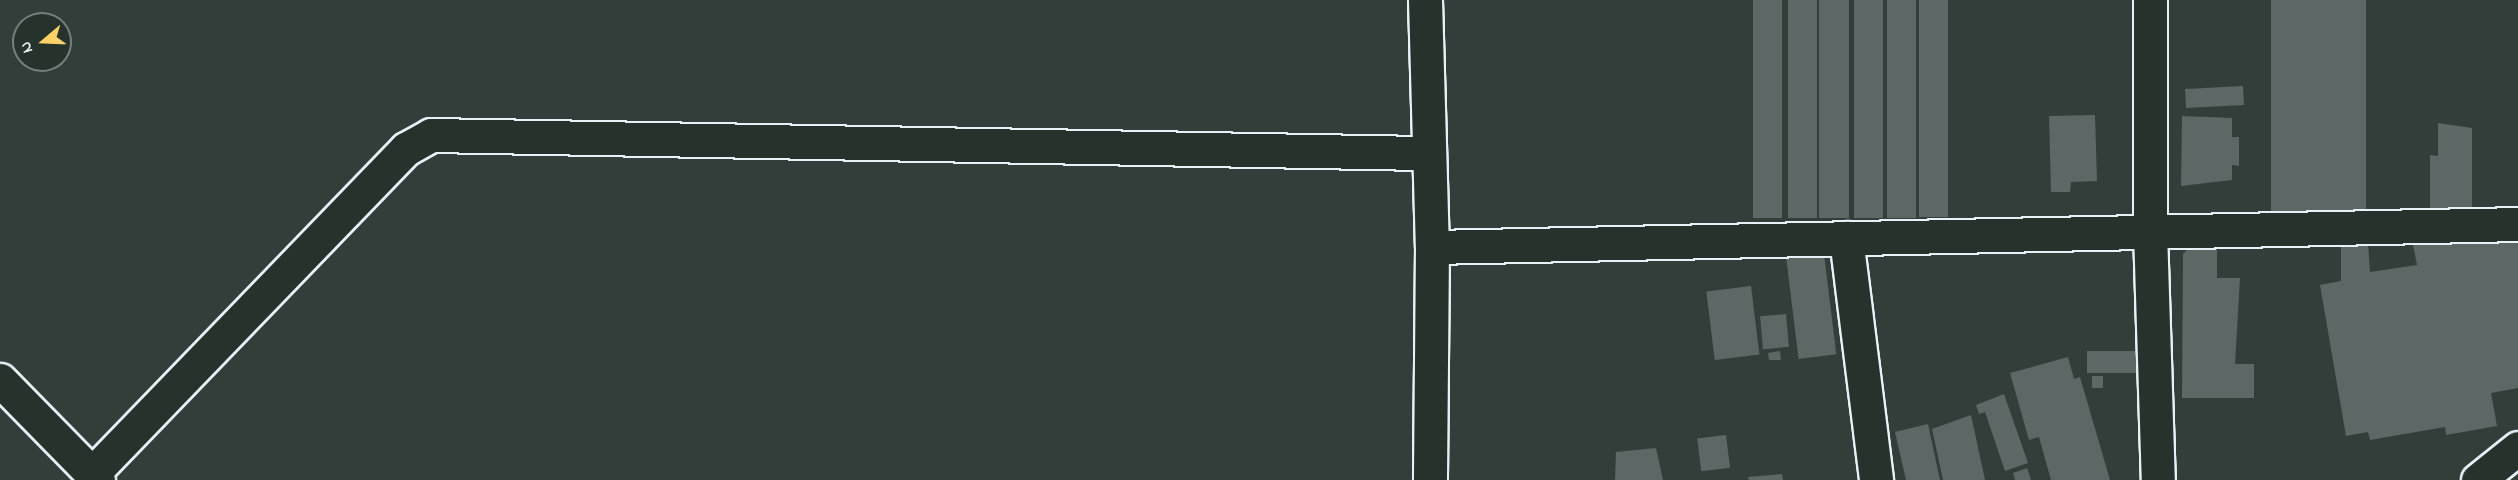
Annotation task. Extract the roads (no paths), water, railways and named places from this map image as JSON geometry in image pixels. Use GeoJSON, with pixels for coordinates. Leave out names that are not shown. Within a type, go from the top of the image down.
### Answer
{"type":"FeatureCollection","features":[{"type":"Feature","properties":{"kind":"street"},"geometry":{"type":"LineString","coordinates":[[1425,0],[1426,153],[1432,247],[1430,480]]}},
{"type":"Feature","properties":{"kind":"street"},"geometry":{"type":"LineString","coordinates":[[2150,0],[2150,231],[2158,480]]}},
{"type":"Feature","properties":{"kind":"street"},"geometry":{"type":"LineString","coordinates":[[0,380],[95,477],[406,148],[431,135],[1426,153]]}},
{"type":"Feature","properties":{"kind":"street"},"geometry":{"type":"LineString","coordinates":[[1432,247],[2518,224]]}},
{"type":"Feature","properties":{"kind":"street"},"geometry":{"type":"LineString","coordinates":[[1846,238],[1876,480]]}},
{"type":"Feature","properties":{"kind":"street"},"geometry":{"type":"LineString","coordinates":[[2478,480],[2518,448]]}}]}
